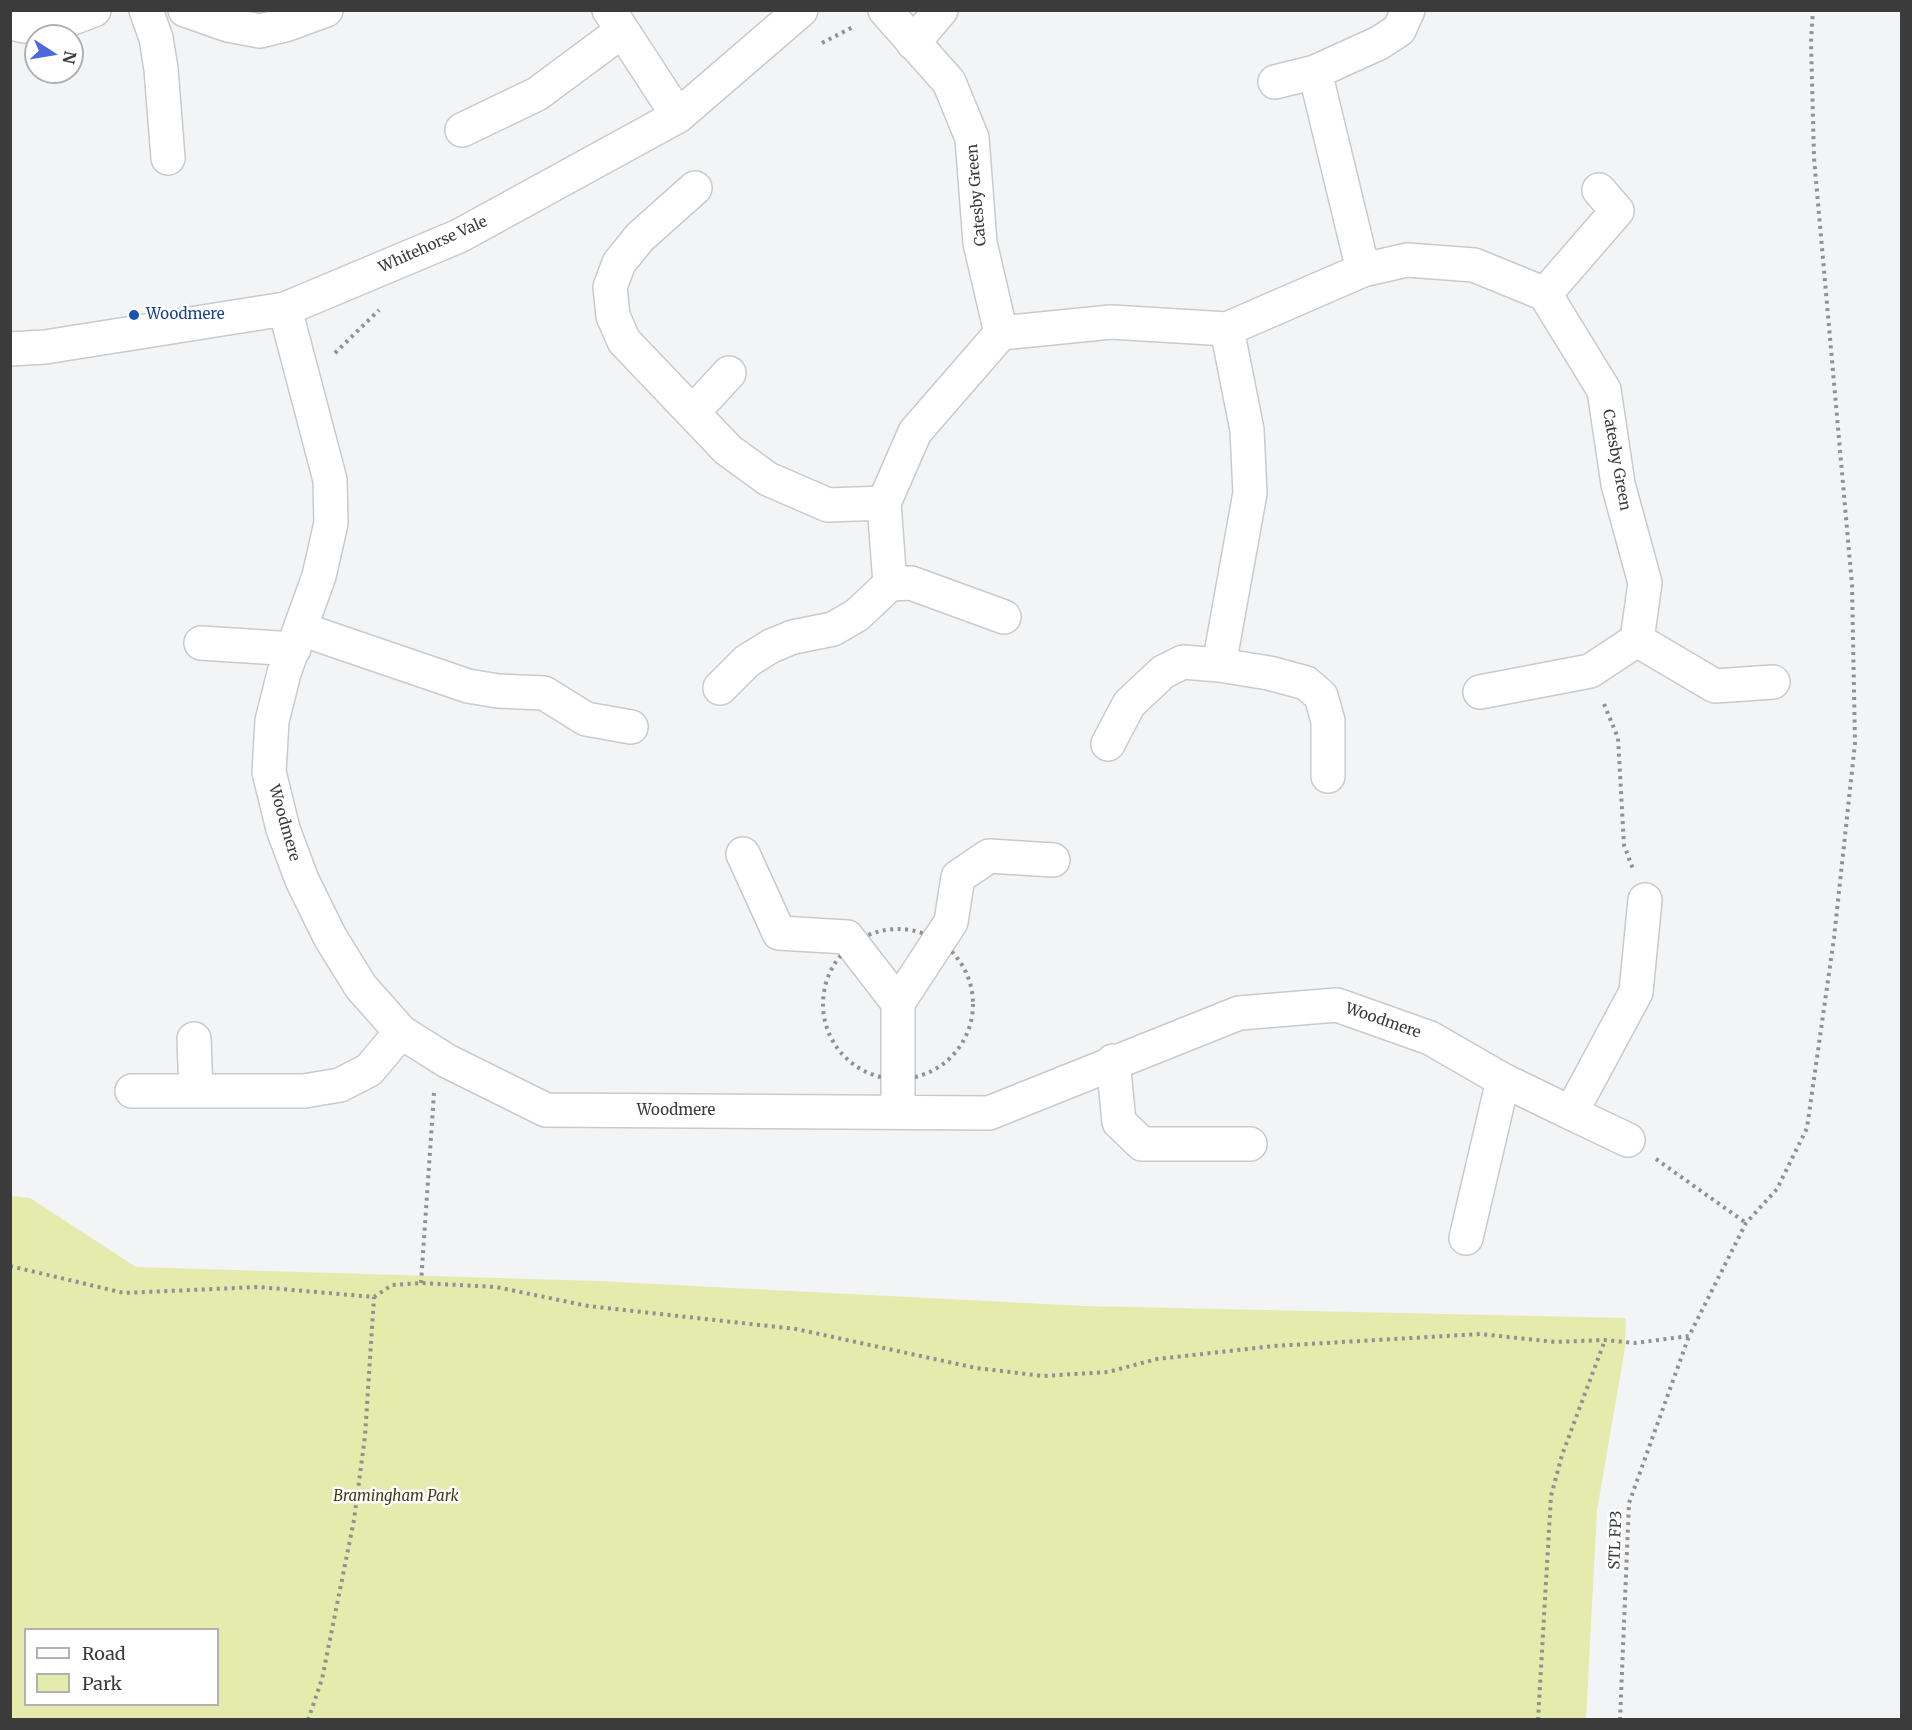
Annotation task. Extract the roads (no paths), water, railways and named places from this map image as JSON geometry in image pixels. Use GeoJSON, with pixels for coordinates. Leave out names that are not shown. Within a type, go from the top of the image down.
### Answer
{"type":"FeatureCollection","features":[{"type":"Feature","properties":{"kind":"street"},"geometry":{"type":"LineString","coordinates":[[10,24],[25,26],[70,19],[94,10]]}},
{"type":"Feature","properties":{"kind":"street"},"geometry":{"type":"LineString","coordinates":[[184,10],[228,26],[260,31],[285,26],[326,10]]}},
{"type":"Feature","properties":{"kind":"street","name":"Whitehorse Vale"},"geometry":{"type":"LineString","coordinates":[[10,349],[45,347],[285,309],[459,236],[678,116],[801,10]]}},
{"type":"Feature","properties":{"kind":"street","name":"Catesby Green"},"geometry":{"type":"LineString","coordinates":[[885,10],[949,82],[972,138],[980,243],[1001,333]]}},
{"type":"Feature","properties":{"kind":"street"},"geometry":{"type":"LineString","coordinates":[[913,43],[941,10]]}},
{"type":"Feature","properties":{"kind":"street"},"geometry":{"type":"LineString","coordinates":[[1275,82],[1315,72],[1356,54],[1399,30],[1408,10]]}},
{"type":"Feature","properties":{"kind":"street"},"geometry":{"type":"LineString","coordinates":[[462,130],[537,94],[615,21],[678,116]]}},
{"type":"Feature","properties":{"kind":"street"},"geometry":{"type":"LineString","coordinates":[[151,24],[168,158]]}},
{"type":"Feature","properties":{"kind":"street"},"geometry":{"type":"LineString","coordinates":[[1315,72],[1364,270]]}},
{"type":"Feature","properties":{"kind":"street"},"geometry":{"type":"LineString","coordinates":[[695,188],[640,237],[619,263],[610,287],[613,316],[624,341],[728,450],[768,479],[828,505],[884,503]]}},
{"type":"Feature","properties":{"kind":"street"},"geometry":{"type":"LineString","coordinates":[[890,584],[884,503],[915,432],[1001,333],[1111,322],[1227,329],[1364,270],[1407,260],[1474,265],[1545,294],[1617,211],[1599,190]]}},
{"type":"Feature","properties":{"kind":"street","name":"Catesby Green"},"geometry":{"type":"LineString","coordinates":[[1545,294],[1604,390],[1618,484],[1645,583],[1636,640]]}},
{"type":"Feature","properties":{"kind":"street","name":"Woodmere"},"geometry":{"type":"LineString","coordinates":[[285,309],[330,480],[331,524],[319,576],[284,673],[272,721],[269,772],[282,829],[302,880],[330,937],[361,987],[401,1032],[447,1061],[546,1110],[989,1113],[1239,1013],[1337,1005],[1430,1038],[1503,1080],[1628,1140]]}},
{"type":"Feature","properties":{"kind":"street"},"geometry":{"type":"LineString","coordinates":[[1219,665],[1250,493],[1248,430],[1227,329]]}},
{"type":"Feature","properties":{"kind":"street"},"geometry":{"type":"LineString","coordinates":[[693,412],[729,373]]}},
{"type":"Feature","properties":{"kind":"street"},"geometry":{"type":"LineString","coordinates":[[720,688],[747,661],[771,646],[793,637],[833,629],[857,615],[890,584],[911,584],[930,589],[1004,617]]}},
{"type":"Feature","properties":{"kind":"street"},"geometry":{"type":"LineString","coordinates":[[201,643],[297,639],[468,686],[498,691],[544,693],[586,719],[631,727]]}},
{"type":"Feature","properties":{"kind":"street"},"geometry":{"type":"LineString","coordinates":[[1480,692],[1590,671],[1636,640],[1715,686],[1773,682]]}},
{"type":"Feature","properties":{"kind":"street"},"geometry":{"type":"LineString","coordinates":[[1108,744],[1129,704],[1163,672],[1183,662],[1219,665],[1269,673],[1306,683],[1321,696],[1328,721],[1328,776]]}},
{"type":"Feature","properties":{"kind":"street"},"geometry":{"type":"LineString","coordinates":[[743,854],[779,933],[847,937],[898,1003]]}},
{"type":"Feature","properties":{"kind":"street"},"geometry":{"type":"LineString","coordinates":[[898,1112],[898,1003],[951,922],[958,877],[988,856],[1053,860]]}},
{"type":"Feature","properties":{"kind":"street"},"geometry":{"type":"LineString","coordinates":[[1571,1113],[1636,992],[1645,900]]}},
{"type":"Feature","properties":{"kind":"street"},"geometry":{"type":"LineString","coordinates":[[132,1092],[303,1091],[340,1085],[369,1070],[401,1032]]}},
{"type":"Feature","properties":{"kind":"street"},"geometry":{"type":"LineString","coordinates":[[194,1039],[196,1091]]}},
{"type":"Feature","properties":{"kind":"street"},"geometry":{"type":"LineString","coordinates":[[1113,1062],[1119,1122],[1142,1144],[1250,1144]]}},
{"type":"Feature","properties":{"kind":"street"},"geometry":{"type":"LineString","coordinates":[[1466,1238],[1503,1080]]}},
{"type":"Feature","properties":{"kind":"place","name":"Woodmere"},"geometry":{"type":"Point","coordinates":[134,315]}},
{"type":"Feature","properties":{"kind":"park label","name":"Bramingham Park"},"geometry":{"type":"Point","coordinates":[396,1497]}}]}
